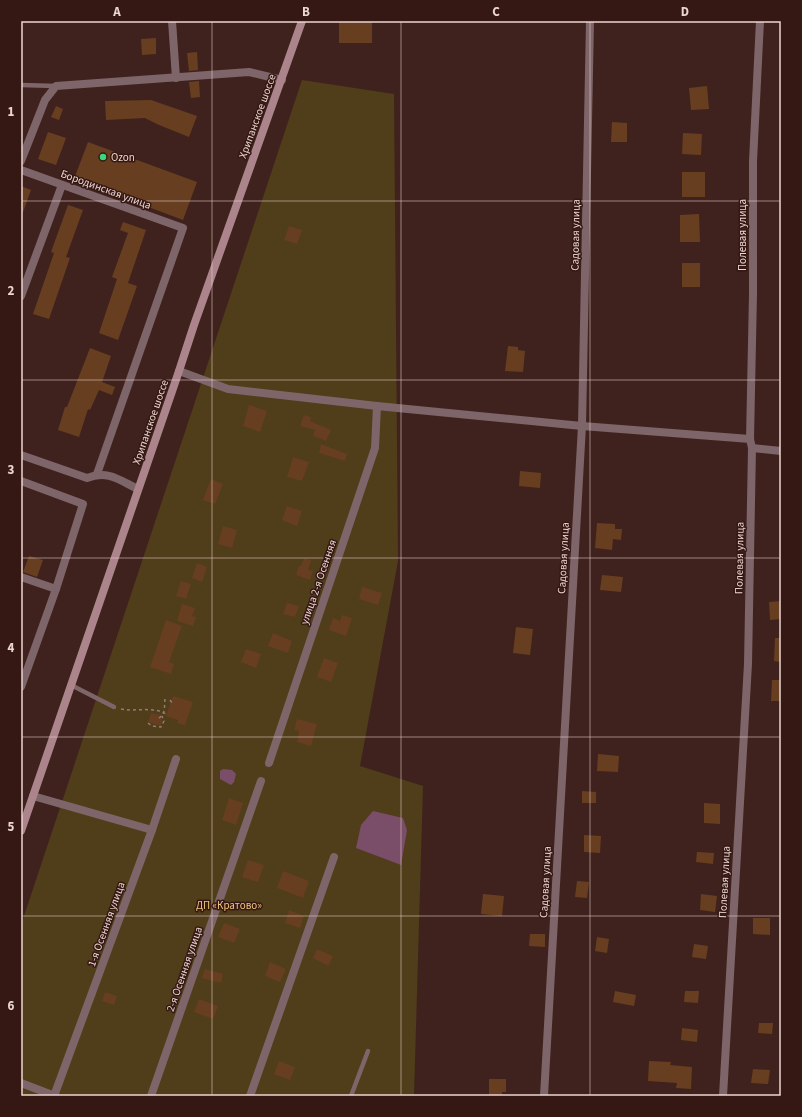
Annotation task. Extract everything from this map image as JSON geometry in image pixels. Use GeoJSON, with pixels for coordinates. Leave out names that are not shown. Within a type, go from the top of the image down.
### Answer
{"type":"FeatureCollection","features":[{"type":"Feature","properties":{"kind":"main road","name":"Хрипанское шоссе"},"geometry":{"type":"LineString","coordinates":[[21,831],[180,371],[194,325],[302,21]]}},
{"type":"Feature","properties":{"kind":"street"},"geometry":{"type":"LineString","coordinates":[[172,21],[176,78]]}},
{"type":"Feature","properties":{"kind":"street","name":"Садовая улица"},"geometry":{"type":"LineString","coordinates":[[544,1096],[582,426],[590,21]]}},
{"type":"Feature","properties":{"kind":"street","name":"Полевая улица"},"geometry":{"type":"LineString","coordinates":[[723,1096],[748,664],[752,448],[750,439],[753,294],[753,161],[760,21]]}},
{"type":"Feature","properties":{"kind":"street"},"geometry":{"type":"LineString","coordinates":[[21,161],[45,100],[56,86],[250,72],[282,80]]}},
{"type":"Feature","properties":{"kind":"street","name":"Бородинская улица"},"geometry":{"type":"LineString","coordinates":[[21,170],[183,228],[97,474]]}},
{"type":"Feature","properties":{"kind":"street"},"geometry":{"type":"LineString","coordinates":[[21,296],[62,185]]}},
{"type":"Feature","properties":{"kind":"street"},"geometry":{"type":"LineString","coordinates":[[180,371],[228,389],[377,406],[582,426],[750,439]]}},
{"type":"Feature","properties":{"kind":"street","name":"улица 2-я Осенняя"},"geometry":{"type":"LineString","coordinates":[[269,763],[375,448],[377,406]]}},
{"type":"Feature","properties":{"kind":"street"},"geometry":{"type":"LineString","coordinates":[[752,448],[781,450]]}},
{"type":"Feature","properties":{"kind":"street"},"geometry":{"type":"LineString","coordinates":[[21,456],[87,478],[97,474],[109,475],[138,489]]}},
{"type":"Feature","properties":{"kind":"street"},"geometry":{"type":"LineString","coordinates":[[21,481],[83,504],[56,590],[23,674],[21,687]]}},
{"type":"Feature","properties":{"kind":"street"},"geometry":{"type":"LineString","coordinates":[[21,577],[56,590]]}},
{"type":"Feature","properties":{"kind":"street","name":"1-я Осенняя улица"},"geometry":{"type":"LineString","coordinates":[[54,1096],[152,830],[176,759]]}},
{"type":"Feature","properties":{"kind":"street","name":"2-я Осенняя улица"},"geometry":{"type":"LineString","coordinates":[[151,1096],[261,781]]}},
{"type":"Feature","properties":{"kind":"street"},"geometry":{"type":"LineString","coordinates":[[33,796],[152,830]]}},
{"type":"Feature","properties":{"kind":"street"},"geometry":{"type":"LineString","coordinates":[[250,1096],[334,858]]}},
{"type":"Feature","properties":{"kind":"street"},"geometry":{"type":"LineString","coordinates":[[21,1083],[54,1096]]}},
{"type":"Feature","properties":{"kind":"lane"},"geometry":{"type":"LineString","coordinates":[[21,85],[56,86]]}},
{"type":"Feature","properties":{"kind":"lane"},"geometry":{"type":"LineString","coordinates":[[71,685],[114,707]]}},
{"type":"Feature","properties":{"kind":"lane"},"geometry":{"type":"LineString","coordinates":[[351,1096],[368,1051]]}},
{"type":"Feature","properties":{"kind":"path"},"geometry":{"type":"LineString","coordinates":[[159,718],[165,713],[165,699]]}},
{"type":"Feature","properties":{"kind":"path"},"geometry":{"type":"LineString","coordinates":[[114,707],[128,710],[151,710],[165,713]]}},
{"type":"Feature","properties":{"kind":"path"},"geometry":{"type":"LineString","coordinates":[[148,723],[152,726],[161,727],[164,721],[162,716]]}},
{"type":"Feature","properties":{"kind":"green space","name":"ДП «Кратово»"},"geometry":{"type":"Polygon","coordinates":[[[302,80],[394,94],[398,561],[360,766],[423,786],[414,1096],[21,1096],[21,925],[302,80]]]}},
{"type":"Feature","properties":{"kind":"shaded area"},"geometry":{"type":"Polygon","coordinates":[[[223,769],[232,770],[236,774],[234,782],[231,785],[220,779],[220,771],[223,769]]]}},
{"type":"Feature","properties":{"kind":"shaded area"},"geometry":{"type":"Polygon","coordinates":[[[373,811],[403,818],[407,830],[401,865],[356,848],[361,825],[373,811]]]}},
{"type":"Feature","properties":{"kind":"building"},"geometry":{"type":"Polygon","coordinates":[[[339,21],[372,21],[372,43],[339,43],[339,21]]]}},
{"type":"Feature","properties":{"kind":"building"},"geometry":{"type":"Polygon","coordinates":[[[156,38],[156,54],[142,55],[141,39],[156,38]]]}},
{"type":"Feature","properties":{"kind":"building"},"geometry":{"type":"Polygon","coordinates":[[[197,52],[198,70],[189,71],[187,53],[197,52]]]}},
{"type":"Feature","properties":{"kind":"building"},"geometry":{"type":"Polygon","coordinates":[[[199,81],[200,97],[191,98],[189,82],[199,81]]]}},
{"type":"Feature","properties":{"kind":"building"},"geometry":{"type":"Polygon","coordinates":[[[707,86],[709,109],[691,110],[689,88],[707,86]]]}},
{"type":"Feature","properties":{"kind":"building"},"geometry":{"type":"Polygon","coordinates":[[[151,100],[197,116],[189,137],[145,118],[106,120],[105,101],[151,100]]]}},
{"type":"Feature","properties":{"kind":"building"},"geometry":{"type":"Polygon","coordinates":[[[56,106],[63,109],[59,120],[51,117],[56,106]]]}},
{"type":"Feature","properties":{"kind":"building"},"geometry":{"type":"Polygon","coordinates":[[[612,122],[627,123],[627,142],[611,142],[612,122]]]}},
{"type":"Feature","properties":{"kind":"building"},"geometry":{"type":"Polygon","coordinates":[[[48,132],[66,138],[56,165],[38,159],[48,132]]]}},
{"type":"Feature","properties":{"kind":"building"},"geometry":{"type":"Polygon","coordinates":[[[683,133],[702,134],[701,155],[682,154],[683,133]]]}},
{"type":"Feature","properties":{"kind":"building"},"geometry":{"type":"Polygon","coordinates":[[[88,142],[197,182],[183,220],[74,179],[88,142]]]}},
{"type":"Feature","properties":{"kind":"building"},"geometry":{"type":"Polygon","coordinates":[[[682,172],[705,172],[705,197],[682,197],[682,172]]]}},
{"type":"Feature","properties":{"kind":"building"},"geometry":{"type":"Polygon","coordinates":[[[21,186],[31,190],[22,215],[21,215],[21,186]]]}},
{"type":"Feature","properties":{"kind":"building"},"geometry":{"type":"Polygon","coordinates":[[[68,205],[83,210],[66,257],[70,258],[49,319],[33,314],[54,253],[51,252],[68,205]]]}},
{"type":"Feature","properties":{"kind":"building"},"geometry":{"type":"Polygon","coordinates":[[[699,214],[700,242],[680,242],[680,215],[699,214]]]}},
{"type":"Feature","properties":{"kind":"building"},"geometry":{"type":"Polygon","coordinates":[[[123,222],[146,230],[128,283],[137,286],[118,340],[99,333],[117,279],[112,277],[128,233],[120,230],[123,222]]]}},
{"type":"Feature","properties":{"kind":"building"},"geometry":{"type":"Polygon","coordinates":[[[289,226],[302,230],[297,244],[284,240],[289,226]]]}},
{"type":"Feature","properties":{"kind":"building"},"geometry":{"type":"Polygon","coordinates":[[[682,263],[700,263],[700,287],[682,287],[682,263]]]}},
{"type":"Feature","properties":{"kind":"building"},"geometry":{"type":"Polygon","coordinates":[[[508,346],[518,347],[518,350],[525,351],[523,372],[505,371],[508,346]]]}},
{"type":"Feature","properties":{"kind":"building"},"geometry":{"type":"Polygon","coordinates":[[[90,348],[111,356],[102,382],[115,387],[112,395],[99,390],[90,410],[88,409],[79,437],[58,430],[65,407],[67,407],[90,348]]]}},
{"type":"Feature","properties":{"kind":"building"},"geometry":{"type":"Polygon","coordinates":[[[249,405],[267,411],[260,432],[243,426],[249,405]]]}},
{"type":"Feature","properties":{"kind":"building"},"geometry":{"type":"Polygon","coordinates":[[[304,415],[311,417],[310,421],[331,430],[326,441],[313,436],[315,430],[300,426],[304,415]]]}},
{"type":"Feature","properties":{"kind":"building"},"geometry":{"type":"Polygon","coordinates":[[[321,444],[347,454],[345,461],[319,453],[321,444]]]}},
{"type":"Feature","properties":{"kind":"building"},"geometry":{"type":"Polygon","coordinates":[[[293,457],[309,462],[302,481],[287,477],[293,457]]]}},
{"type":"Feature","properties":{"kind":"building"},"geometry":{"type":"Polygon","coordinates":[[[520,471],[541,473],[540,488],[519,486],[520,471]]]}},
{"type":"Feature","properties":{"kind":"building"},"geometry":{"type":"Polygon","coordinates":[[[211,479],[223,484],[215,504],[203,500],[211,479]]]}},
{"type":"Feature","properties":{"kind":"building"},"geometry":{"type":"Polygon","coordinates":[[[287,506],[302,511],[297,526],[282,520],[287,506]]]}},
{"type":"Feature","properties":{"kind":"building"},"geometry":{"type":"Polygon","coordinates":[[[597,523],[615,524],[615,529],[622,529],[621,540],[613,539],[612,550],[595,548],[597,523]]]}},
{"type":"Feature","properties":{"kind":"building"},"geometry":{"type":"Polygon","coordinates":[[[223,526],[237,530],[232,548],[218,544],[223,526]]]}},
{"type":"Feature","properties":{"kind":"building"},"geometry":{"type":"Polygon","coordinates":[[[29,556],[43,560],[37,577],[23,572],[29,556]]]}},
{"type":"Feature","properties":{"kind":"building"},"geometry":{"type":"Polygon","coordinates":[[[304,558],[311,560],[308,570],[313,571],[310,580],[296,575],[304,558]]]}},
{"type":"Feature","properties":{"kind":"building"},"geometry":{"type":"Polygon","coordinates":[[[197,563],[207,567],[202,582],[192,578],[197,563]]]}},
{"type":"Feature","properties":{"kind":"building"},"geometry":{"type":"Polygon","coordinates":[[[602,575],[623,577],[621,592],[600,590],[602,575]]]}},
{"type":"Feature","properties":{"kind":"building"},"geometry":{"type":"Polygon","coordinates":[[[181,581],[191,584],[186,599],[176,596],[181,581]]]}},
{"type":"Feature","properties":{"kind":"building"},"geometry":{"type":"Polygon","coordinates":[[[362,587],[382,593],[378,605],[359,599],[362,587]]]}},
{"type":"Feature","properties":{"kind":"building"},"geometry":{"type":"Polygon","coordinates":[[[781,601],[781,619],[770,620],[769,602],[781,601]]]}},
{"type":"Feature","properties":{"kind":"building"},"geometry":{"type":"Polygon","coordinates":[[[287,603],[299,606],[295,617],[283,614],[287,603]]]}},
{"type":"Feature","properties":{"kind":"building"},"geometry":{"type":"Polygon","coordinates":[[[182,604],[195,608],[192,616],[196,617],[193,626],[177,621],[182,604]]]}},
{"type":"Feature","properties":{"kind":"building"},"geometry":{"type":"Polygon","coordinates":[[[342,615],[352,618],[346,636],[329,630],[333,618],[340,621],[342,615]]]}},
{"type":"Feature","properties":{"kind":"building"},"geometry":{"type":"Polygon","coordinates":[[[166,620],[182,626],[169,662],[174,664],[171,674],[150,667],[166,620]]]}},
{"type":"Feature","properties":{"kind":"building"},"geometry":{"type":"Polygon","coordinates":[[[516,627],[533,629],[530,655],[513,653],[516,627]]]}},
{"type":"Feature","properties":{"kind":"building"},"geometry":{"type":"Polygon","coordinates":[[[273,633],[292,641],[288,653],[268,646],[273,633]]]}},
{"type":"Feature","properties":{"kind":"building"},"geometry":{"type":"Polygon","coordinates":[[[775,638],[781,638],[781,662],[774,661],[775,638]]]}},
{"type":"Feature","properties":{"kind":"building"},"geometry":{"type":"Polygon","coordinates":[[[246,649],[261,654],[256,668],[241,662],[246,649]]]}},
{"type":"Feature","properties":{"kind":"building"},"geometry":{"type":"Polygon","coordinates":[[[324,658],[338,663],[331,682],[317,677],[324,658]]]}},
{"type":"Feature","properties":{"kind":"building"},"geometry":{"type":"Polygon","coordinates":[[[772,680],[781,680],[781,701],[771,701],[772,680]]]}},
{"type":"Feature","properties":{"kind":"building"},"geometry":{"type":"Polygon","coordinates":[[[173,696],[193,702],[185,725],[177,723],[178,720],[166,716],[173,696]]]}},
{"type":"Feature","properties":{"kind":"building"},"geometry":{"type":"Polygon","coordinates":[[[151,713],[163,716],[161,726],[148,722],[151,713]]]}},
{"type":"Feature","properties":{"kind":"building"},"geometry":{"type":"Polygon","coordinates":[[[297,719],[317,724],[311,746],[297,742],[299,731],[294,730],[297,719]]]}},
{"type":"Feature","properties":{"kind":"building"},"geometry":{"type":"Polygon","coordinates":[[[598,754],[619,756],[618,772],[597,771],[598,754]]]}},
{"type":"Feature","properties":{"kind":"building"},"geometry":{"type":"Polygon","coordinates":[[[582,791],[596,792],[596,803],[582,803],[582,791]]]}},
{"type":"Feature","properties":{"kind":"building"},"geometry":{"type":"Polygon","coordinates":[[[229,798],[243,803],[236,825],[222,820],[229,798]]]}},
{"type":"Feature","properties":{"kind":"building"},"geometry":{"type":"Polygon","coordinates":[[[704,803],[720,804],[720,824],[704,823],[704,803]]]}},
{"type":"Feature","properties":{"kind":"building"},"geometry":{"type":"Polygon","coordinates":[[[584,835],[601,836],[600,853],[584,852],[584,835]]]}},
{"type":"Feature","properties":{"kind":"building"},"geometry":{"type":"Polygon","coordinates":[[[697,852],[714,853],[713,864],[696,862],[697,852]]]}},
{"type":"Feature","properties":{"kind":"building"},"geometry":{"type":"Polygon","coordinates":[[[248,860],[264,865],[258,882],[242,877],[248,860]]]}},
{"type":"Feature","properties":{"kind":"building"},"geometry":{"type":"Polygon","coordinates":[[[283,871],[309,881],[303,898],[277,888],[283,871]]]}},
{"type":"Feature","properties":{"kind":"building"},"geometry":{"type":"Polygon","coordinates":[[[577,881],[589,882],[587,898],[575,897],[577,881]]]}},
{"type":"Feature","properties":{"kind":"building"},"geometry":{"type":"Polygon","coordinates":[[[483,894],[504,896],[502,916],[481,914],[483,894]]]}},
{"type":"Feature","properties":{"kind":"building"},"geometry":{"type":"Polygon","coordinates":[[[701,894],[717,896],[715,912],[700,910],[701,894]]]}},
{"type":"Feature","properties":{"kind":"building"},"geometry":{"type":"Polygon","coordinates":[[[289,910],[304,916],[300,928],[285,923],[289,910]]]}},
{"type":"Feature","properties":{"kind":"building"},"geometry":{"type":"Polygon","coordinates":[[[753,918],[770,918],[770,935],[753,934],[753,918]]]}},
{"type":"Feature","properties":{"kind":"building"},"geometry":{"type":"Polygon","coordinates":[[[224,923],[240,929],[234,943],[218,937],[224,923]]]}},
{"type":"Feature","properties":{"kind":"building"},"geometry":{"type":"Polygon","coordinates":[[[530,934],[545,934],[545,947],[529,946],[530,934]]]}},
{"type":"Feature","properties":{"kind":"building"},"geometry":{"type":"Polygon","coordinates":[[[597,937],[609,939],[607,953],[595,951],[597,937]]]}},
{"type":"Feature","properties":{"kind":"building"},"geometry":{"type":"Polygon","coordinates":[[[694,944],[708,946],[706,959],[692,957],[694,944]]]}},
{"type":"Feature","properties":{"kind":"building"},"geometry":{"type":"Polygon","coordinates":[[[317,949],[333,956],[328,966],[313,958],[317,949]]]}},
{"type":"Feature","properties":{"kind":"building"},"geometry":{"type":"Polygon","coordinates":[[[270,962],[286,969],[280,982],[265,976],[270,962]]]}},
{"type":"Feature","properties":{"kind":"building"},"geometry":{"type":"Polygon","coordinates":[[[205,969],[223,974],[221,983],[202,978],[205,969]]]}},
{"type":"Feature","properties":{"kind":"building"},"geometry":{"type":"Polygon","coordinates":[[[615,991],[636,995],[634,1006],[613,1002],[615,991]]]}},
{"type":"Feature","properties":{"kind":"building"},"geometry":{"type":"Polygon","coordinates":[[[685,991],[699,991],[698,1003],[684,1002],[685,991]]]}},
{"type":"Feature","properties":{"kind":"building"},"geometry":{"type":"Polygon","coordinates":[[[105,992],[117,996],[114,1005],[102,1001],[105,992]]]}},
{"type":"Feature","properties":{"kind":"building"},"geometry":{"type":"Polygon","coordinates":[[[199,999],[218,1006],[213,1019],[194,1012],[199,999]]]}},
{"type":"Feature","properties":{"kind":"building"},"geometry":{"type":"Polygon","coordinates":[[[759,1023],[773,1023],[772,1034],[758,1033],[759,1023]]]}},
{"type":"Feature","properties":{"kind":"building"},"geometry":{"type":"Polygon","coordinates":[[[682,1028],[698,1030],[697,1042],[681,1040],[682,1028]]]}},
{"type":"Feature","properties":{"kind":"building"},"geometry":{"type":"Polygon","coordinates":[[[279,1061],[295,1067],[290,1080],[274,1074],[279,1061]]]}},
{"type":"Feature","properties":{"kind":"building"},"geometry":{"type":"Polygon","coordinates":[[[649,1061],[671,1062],[670,1065],[692,1067],[691,1089],[676,1088],[677,1083],[648,1081],[649,1061]]]}},
{"type":"Feature","properties":{"kind":"building"},"geometry":{"type":"Polygon","coordinates":[[[753,1069],[770,1070],[768,1084],[751,1083],[753,1069]]]}},
{"type":"Feature","properties":{"kind":"building"},"geometry":{"type":"Polygon","coordinates":[[[489,1079],[506,1079],[506,1092],[502,1092],[502,1096],[489,1096],[489,1079]]]}},
{"type":"Feature","properties":{"kind":"place","name":"Ozon"},"geometry":{"type":"Point","coordinates":[103,157]}}]}
